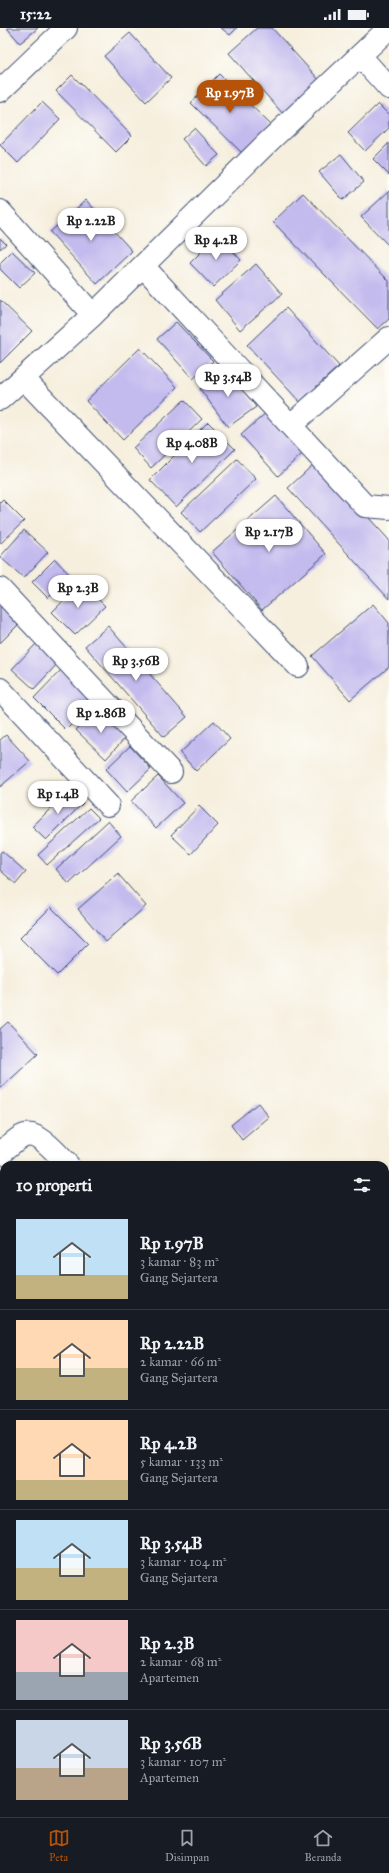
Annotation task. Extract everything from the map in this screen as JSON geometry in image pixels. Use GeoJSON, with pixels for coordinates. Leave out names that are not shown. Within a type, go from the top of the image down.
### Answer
{"type":"FeatureCollection","features":[{"type":"Feature","properties":{"kind":"street"},"geometry":{"type":"LineString","coordinates":[[0,91],[66,28]]}},
{"type":"Feature","properties":{"kind":"street"},"geometry":{"type":"LineString","coordinates":[[0,399],[24,379],[93,315],[266,144],[389,28]]}},
{"type":"Feature","properties":{"kind":"street"},"geometry":{"type":"LineString","coordinates":[[360,56],[389,88]]}},
{"type":"Feature","properties":{"kind":"street"},"geometry":{"type":"LineString","coordinates":[[0,211],[93,315]]}},
{"type":"Feature","properties":{"kind":"street"},"geometry":{"type":"LineString","coordinates":[[143,266],[365,506],[389,508]]}},
{"type":"Feature","properties":{"kind":"street"},"geometry":{"type":"LineString","coordinates":[[291,426],[389,338]]}},
{"type":"Feature","properties":{"kind":"street"},"geometry":{"type":"LineString","coordinates":[[24,379],[298,666]]}},
{"type":"Feature","properties":{"kind":"street"},"geometry":{"type":"LineString","coordinates":[[0,589],[171,772]]}},
{"type":"Feature","properties":{"kind":"street"},"geometry":{"type":"LineString","coordinates":[[0,689],[108,805]]}},
{"type":"Feature","properties":{"kind":"street"},"geometry":{"type":"LineString","coordinates":[[0,1154],[25,1135],[33,1135],[43,1140],[64,1161]]}},
{"type":"Feature","properties":{"kind":"building"},"geometry":{"type":"Polygon","coordinates":[[[7,28],[38,28],[20,43],[7,28]]]}},
{"type":"Feature","properties":{"kind":"building"},"geometry":{"type":"Polygon","coordinates":[[[221,28],[237,28],[230,35],[221,28]]]}},
{"type":"Feature","properties":{"kind":"building"},"geometry":{"type":"Polygon","coordinates":[[[257,28],[272,28],[321,82],[284,115],[229,53],[257,28]]]}},
{"type":"Feature","properties":{"kind":"building"},"geometry":{"type":"Polygon","coordinates":[[[130,33],[171,78],[146,102],[104,56],[130,33]]]}},
{"type":"Feature","properties":{"kind":"building"},"geometry":{"type":"Polygon","coordinates":[[[219,74],[270,124],[242,153],[191,103],[219,74]]]}},
{"type":"Feature","properties":{"kind":"building"},"geometry":{"type":"Polygon","coordinates":[[[72,75],[132,136],[116,152],[56,91],[72,75]]]}},
{"type":"Feature","properties":{"kind":"building"},"geometry":{"type":"Polygon","coordinates":[[[42,102],[60,119],[18,163],[0,145],[42,102]]]}},
{"type":"Feature","properties":{"kind":"building"},"geometry":{"type":"Polygon","coordinates":[[[378,104],[389,115],[389,128],[365,151],[348,133],[378,104]]]}},
{"type":"Feature","properties":{"kind":"building"},"geometry":{"type":"Polygon","coordinates":[[[194,128],[219,155],[206,166],[182,139],[194,128]]]}},
{"type":"Feature","properties":{"kind":"building"},"geometry":{"type":"Polygon","coordinates":[[[389,143],[389,175],[373,159],[389,143]]]}},
{"type":"Feature","properties":{"kind":"building"},"geometry":{"type":"Polygon","coordinates":[[[341,154],[364,182],[343,200],[319,172],[341,154]]]}},
{"type":"Feature","properties":{"kind":"building"},"geometry":{"type":"Polygon","coordinates":[[[389,191],[389,246],[361,217],[389,191]]]}},
{"type":"Feature","properties":{"kind":"building"},"geometry":{"type":"Polygon","coordinates":[[[303,193],[389,281],[389,319],[378,329],[273,222],[303,193]]]}},
{"type":"Feature","properties":{"kind":"building"},"geometry":{"type":"Polygon","coordinates":[[[86,200],[132,251],[97,284],[50,232],[86,200]]]}},
{"type":"Feature","properties":{"kind":"building"},"geometry":{"type":"Polygon","coordinates":[[[218,235],[241,260],[213,287],[190,263],[218,235]]]}},
{"type":"Feature","properties":{"kind":"building"},"geometry":{"type":"Polygon","coordinates":[[[0,238],[6,244],[0,249],[0,238]]]}},
{"type":"Feature","properties":{"kind":"building"},"geometry":{"type":"Polygon","coordinates":[[[12,251],[35,273],[19,288],[0,269],[0,263],[12,251]]]}},
{"type":"Feature","properties":{"kind":"building"},"geometry":{"type":"Polygon","coordinates":[[[256,264],[282,294],[240,330],[215,300],[256,264]]]}},
{"type":"Feature","properties":{"kind":"building"},"geometry":{"type":"Polygon","coordinates":[[[0,300],[32,331],[0,363],[0,300]]]}},
{"type":"Feature","properties":{"kind":"building"},"geometry":{"type":"Polygon","coordinates":[[[286,308],[339,366],[300,402],[247,345],[286,308]]]}},
{"type":"Feature","properties":{"kind":"building"},"geometry":{"type":"Polygon","coordinates":[[[176,322],[213,361],[193,379],[157,339],[176,322]]]}},
{"type":"Feature","properties":{"kind":"building"},"geometry":{"type":"Polygon","coordinates":[[[140,348],[177,387],[123,440],[86,401],[140,348]]]}},
{"type":"Feature","properties":{"kind":"building"},"geometry":{"type":"Polygon","coordinates":[[[229,368],[256,407],[228,427],[200,389],[229,368]]]}},
{"type":"Feature","properties":{"kind":"building"},"geometry":{"type":"Polygon","coordinates":[[[184,400],[202,419],[151,468],[133,448],[184,400]]]}},
{"type":"Feature","properties":{"kind":"building"},"geometry":{"type":"Polygon","coordinates":[[[267,412],[303,453],[278,476],[241,435],[267,412]]]}},
{"type":"Feature","properties":{"kind":"building"},"geometry":{"type":"Polygon","coordinates":[[[208,422],[235,449],[176,507],[150,480],[208,422]]]}},
{"type":"Feature","properties":{"kind":"building"},"geometry":{"type":"Polygon","coordinates":[[[237,459],[256,479],[200,532],[181,512],[237,459]]]}},
{"type":"Feature","properties":{"kind":"building"},"geometry":{"type":"Polygon","coordinates":[[[317,461],[389,540],[389,599],[288,488],[317,461]]]}},
{"type":"Feature","properties":{"kind":"building"},"geometry":{"type":"Polygon","coordinates":[[[276,496],[326,554],[262,610],[212,552],[276,496]]]}},
{"type":"Feature","properties":{"kind":"building"},"geometry":{"type":"Polygon","coordinates":[[[3,500],[24,521],[0,544],[0,503],[3,500]]]}},
{"type":"Feature","properties":{"kind":"building"},"geometry":{"type":"Polygon","coordinates":[[[24,530],[48,552],[24,578],[0,557],[24,530]]]}},
{"type":"Feature","properties":{"kind":"building"},"geometry":{"type":"Polygon","coordinates":[[[55,559],[71,576],[48,598],[32,582],[55,559]]]}},
{"type":"Feature","properties":{"kind":"building"},"geometry":{"type":"Polygon","coordinates":[[[82,583],[105,606],[75,635],[52,612],[82,583]]]}},
{"type":"Feature","properties":{"kind":"building"},"geometry":{"type":"Polygon","coordinates":[[[0,603],[20,623],[0,643],[0,603]]]}},
{"type":"Feature","properties":{"kind":"building"},"geometry":{"type":"Polygon","coordinates":[[[373,604],[389,623],[389,667],[350,700],[312,656],[373,604]]]}},
{"type":"Feature","properties":{"kind":"building"},"geometry":{"type":"Polygon","coordinates":[[[108,626],[187,717],[164,737],[85,646],[108,626]]]}},
{"type":"Feature","properties":{"kind":"building"},"geometry":{"type":"Polygon","coordinates":[[[38,642],[59,662],[34,689],[12,669],[38,642]]]}},
{"type":"Feature","properties":{"kind":"building"},"geometry":{"type":"Polygon","coordinates":[[[62,669],[95,701],[66,730],[34,698],[62,669]]]}},
{"type":"Feature","properties":{"kind":"building"},"geometry":{"type":"Polygon","coordinates":[[[96,710],[125,738],[106,759],[76,730],[96,710]]]}},
{"type":"Feature","properties":{"kind":"building"},"geometry":{"type":"Polygon","coordinates":[[[214,721],[230,739],[196,771],[180,753],[214,721]]]}},
{"type":"Feature","properties":{"kind":"building"},"geometry":{"type":"Polygon","coordinates":[[[6,735],[30,761],[0,787],[0,740],[6,735]]]}},
{"type":"Feature","properties":{"kind":"building"},"geometry":{"type":"Polygon","coordinates":[[[130,746],[151,769],[127,792],[106,769],[130,746]]]}},
{"type":"Feature","properties":{"kind":"building"},"geometry":{"type":"Polygon","coordinates":[[[158,776],[183,803],[156,828],[131,801],[158,776]]]}},
{"type":"Feature","properties":{"kind":"building"},"geometry":{"type":"Polygon","coordinates":[[[70,789],[83,803],[46,840],[32,827],[70,789]]]}},
{"type":"Feature","properties":{"kind":"building"},"geometry":{"type":"Polygon","coordinates":[[[199,806],[218,825],[191,854],[171,835],[199,806]]]}},
{"type":"Feature","properties":{"kind":"building"},"geometry":{"type":"Polygon","coordinates":[[[89,808],[99,818],[47,865],[38,855],[89,808]]]}},
{"type":"Feature","properties":{"kind":"building"},"geometry":{"type":"Polygon","coordinates":[[[108,821],[121,836],[69,884],[56,869],[108,821]]]}},
{"type":"Feature","properties":{"kind":"building"},"geometry":{"type":"Polygon","coordinates":[[[2,851],[26,872],[16,884],[0,870],[0,853],[2,851]]]}},
{"type":"Feature","properties":{"kind":"building"},"geometry":{"type":"Polygon","coordinates":[[[118,874],[146,906],[106,942],[78,909],[118,874]]]}},
{"type":"Feature","properties":{"kind":"building"},"geometry":{"type":"Polygon","coordinates":[[[51,907],[88,944],[57,975],[20,938],[51,907]]]}},
{"type":"Feature","properties":{"kind":"building"},"geometry":{"type":"Polygon","coordinates":[[[8,1022],[38,1054],[0,1089],[0,1029],[8,1022]]]}},
{"type":"Feature","properties":{"kind":"building"},"geometry":{"type":"Polygon","coordinates":[[[258,1103],[269,1117],[242,1140],[231,1125],[258,1103]]]}}]}
